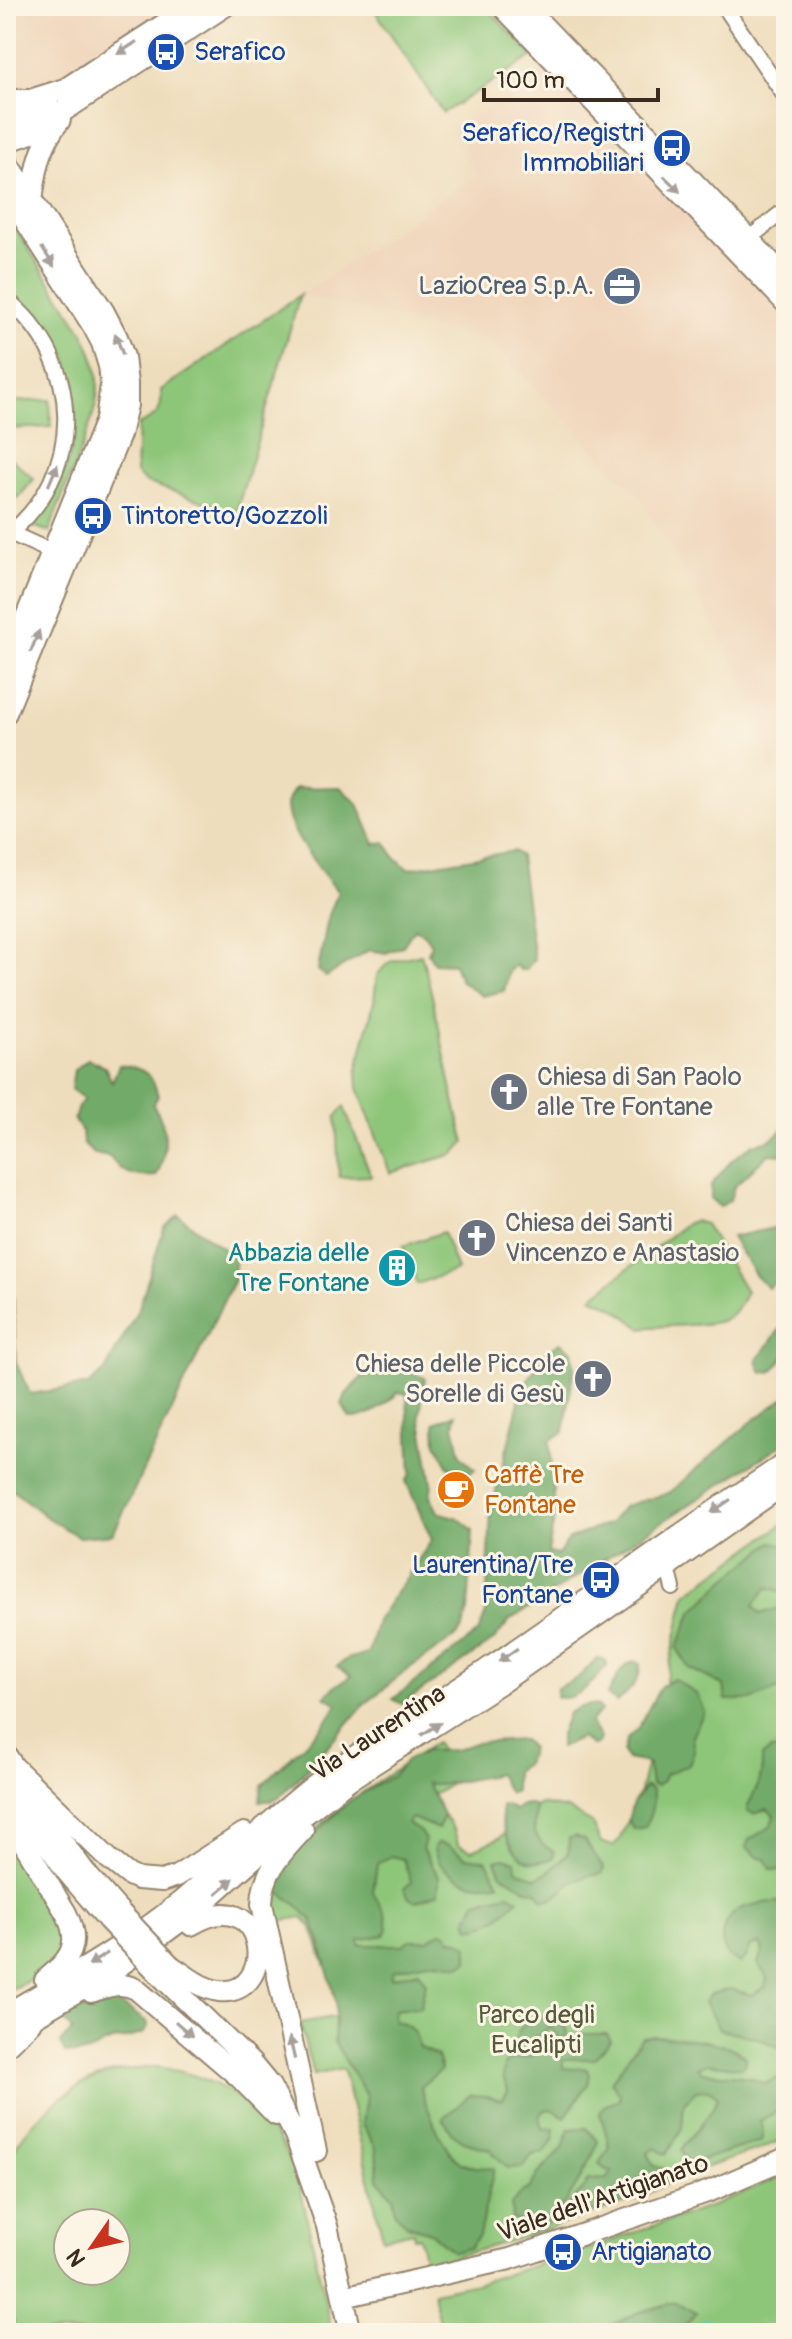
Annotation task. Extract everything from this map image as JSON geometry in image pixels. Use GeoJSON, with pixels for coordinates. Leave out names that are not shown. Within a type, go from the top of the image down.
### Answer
{"type":"FeatureCollection","features":[{"type":"Feature","properties":{"kind":"highway"},"geometry":{"type":"LineString","coordinates":[[6,2042],[17,2018]]}},
{"type":"Feature","properties":{"kind":"main road"},"geometry":{"type":"LineString","coordinates":[[6,142],[24,137],[69,97],[192,6]]}},
{"type":"Feature","properties":{"kind":"main road"},"geometry":{"type":"LineString","coordinates":[[502,6],[619,131],[742,243],[786,278]]}},
{"type":"Feature","properties":{"kind":"main road"},"geometry":{"type":"LineString","coordinates":[[524,6],[742,243],[786,303]]}},
{"type":"Feature","properties":{"kind":"main road"},"geometry":{"type":"LineString","coordinates":[[6,130],[19,118],[69,97],[219,7]]}},
{"type":"Feature","properties":{"kind":"main road"},"geometry":{"type":"LineString","coordinates":[[6,100],[69,97]]}},
{"type":"Feature","properties":{"kind":"main road"},"geometry":{"type":"LineString","coordinates":[[32,201],[46,138],[69,97]]}},
{"type":"Feature","properties":{"kind":"main road"},"geometry":{"type":"LineString","coordinates":[[6,160],[109,320],[122,350],[127,372],[127,405],[120,435],[6,666]]}},
{"type":"Feature","properties":{"kind":"main road"},"geometry":{"type":"LineString","coordinates":[[6,191],[93,326],[106,355],[111,378],[106,420],[6,713]]}},
{"type":"Feature","properties":{"kind":"main road","name":"Via Laurentina"},"geometry":{"type":"LineString","coordinates":[[17,2018],[67,1997],[118,1967],[210,1899],[290,1826],[350,1779],[502,1682],[786,1463]]}},
{"type":"Feature","properties":{"kind":"main road","name":"Via Laurentina"},"geometry":{"type":"LineString","coordinates":[[17,2018],[167,1912],[312,1787],[373,1744],[611,1585],[786,1483]]}},
{"type":"Feature","properties":{"kind":"main road"},"geometry":{"type":"LineString","coordinates":[[9,1769],[67,1872],[114,1915],[264,2078],[310,2156]]}},
{"type":"Feature","properties":{"kind":"main road"},"geometry":{"type":"LineString","coordinates":[[9,1769],[116,1865],[132,1877],[150,1881],[162,1881],[182,1874],[312,1787]]}},
{"type":"Feature","properties":{"kind":"main road"},"geometry":{"type":"LineString","coordinates":[[350,1779],[274,1864],[265,1881],[262,1898],[310,2156],[351,2333]]}},
{"type":"Feature","properties":{"kind":"main road"},"geometry":{"type":"LineString","coordinates":[[6,1814],[66,1913],[74,1932],[66,1962],[37,1989],[17,2018]]}},
{"type":"Feature","properties":{"kind":"main road"},"geometry":{"type":"LineString","coordinates":[[118,1967],[199,1920],[216,1914],[229,1913],[242,1919],[258,1944],[259,1957],[255,1969],[243,1984],[232,1990],[219,1991],[165,1970]]}},
{"type":"Feature","properties":{"kind":"main road"},"geometry":{"type":"LineString","coordinates":[[67,1997],[118,1985],[141,1992],[264,2102],[310,2156]]}},
{"type":"Feature","properties":{"kind":"main road","name":"Viale dell'Artigianato"},"geometry":{"type":"LineString","coordinates":[[343,2297],[510,2259],[699,2195],[786,2158]]}},
{"type":"Feature","properties":{"kind":"street"},"geometry":{"type":"LineString","coordinates":[[724,6],[786,98]]}},
{"type":"Feature","properties":{"kind":"street"},"geometry":{"type":"LineString","coordinates":[[742,243],[786,209]]}},
{"type":"Feature","properties":{"kind":"street"},"geometry":{"type":"LineString","coordinates":[[6,299],[35,328],[51,354],[62,384],[66,416],[63,447],[50,484],[32,511],[8,534],[60,555]]}},
{"type":"Feature","properties":{"kind":"street"},"geometry":{"type":"LineString","coordinates":[[659,1559],[673,1588]]}},
{"type":"Feature","properties":{"kind":"shaded area"},"geometry":{"type":"Polygon","coordinates":[[[6,6],[175,6],[70,76],[34,92],[6,91],[6,6]]]}},
{"type":"Feature","properties":{"kind":"shaded area"},"geometry":{"type":"Polygon","coordinates":[[[545,71],[676,200],[714,247],[717,245],[786,317],[786,815],[739,669],[642,500],[489,340],[300,295],[476,175],[452,131],[545,71]]]}},
{"type":"Feature","properties":{"kind":"green space"},"geometry":{"type":"Polygon","coordinates":[[[372,6],[485,6],[533,56],[443,113],[372,6]]]}},
{"type":"Feature","properties":{"kind":"green space"},"geometry":{"type":"Polygon","coordinates":[[[6,214],[80,328],[95,362],[98,378],[91,423],[49,532],[31,525],[53,496],[67,465],[74,434],[73,402],[66,372],[52,342],[32,315],[6,291],[6,214]]]}},
{"type":"Feature","properties":{"kind":"green space"},"geometry":{"type":"Polygon","coordinates":[[[300,295],[236,513],[145,482],[136,473],[138,425],[160,409],[161,390],[300,295]]]}},
{"type":"Feature","properties":{"kind":"green space"},"geometry":{"type":"Polygon","coordinates":[[[50,400],[51,427],[6,429],[6,402],[50,400]]]}},
{"type":"Feature","properties":{"kind":"green space"},"geometry":{"type":"Polygon","coordinates":[[[6,454],[34,479],[18,498],[6,488],[6,454]]]}},
{"type":"Feature","properties":{"kind":"green space"},"geometry":{"type":"Polygon","coordinates":[[[340,787],[358,804],[375,844],[385,842],[408,869],[514,851],[520,856],[534,959],[526,970],[520,970],[515,965],[509,971],[504,991],[482,996],[461,981],[454,964],[434,963],[428,953],[431,944],[424,934],[414,929],[403,946],[386,953],[369,950],[326,977],[318,970],[328,918],[338,892],[298,839],[287,804],[295,788],[340,787]]]}},
{"type":"Feature","properties":{"kind":"green space"},"geometry":{"type":"Polygon","coordinates":[[[421,954],[465,1142],[454,1154],[390,1173],[358,1088],[357,1070],[374,1002],[377,975],[392,961],[421,954]]]}},
{"type":"Feature","properties":{"kind":"green space"},"geometry":{"type":"Polygon","coordinates":[[[88,1059],[105,1067],[112,1082],[119,1065],[145,1072],[153,1081],[158,1096],[153,1105],[162,1122],[165,1140],[163,1158],[156,1176],[130,1174],[110,1157],[94,1154],[83,1144],[82,1131],[74,1120],[84,1099],[71,1089],[74,1070],[88,1059]]]}},
{"type":"Feature","properties":{"kind":"green space"},"geometry":{"type":"Polygon","coordinates":[[[344,1107],[371,1176],[339,1177],[336,1117],[344,1107]]]}},
{"type":"Feature","properties":{"kind":"green space"},"geometry":{"type":"Polygon","coordinates":[[[786,1127],[786,1155],[769,1154],[734,1187],[730,1200],[720,1207],[711,1199],[711,1185],[732,1160],[752,1145],[770,1140],[786,1127]]]}},
{"type":"Feature","properties":{"kind":"green space"},"geometry":{"type":"Polygon","coordinates":[[[786,1192],[786,1274],[768,1288],[756,1276],[731,1237],[779,1227],[780,1203],[786,1192]]]}},
{"type":"Feature","properties":{"kind":"green space"},"geometry":{"type":"Polygon","coordinates":[[[178,1215],[234,1257],[235,1277],[113,1534],[79,1537],[49,1519],[6,1485],[6,1286],[13,1294],[16,1363],[30,1394],[88,1385],[105,1371],[139,1308],[164,1228],[178,1215]]]}},
{"type":"Feature","properties":{"kind":"green space"},"geometry":{"type":"Polygon","coordinates":[[[695,1221],[705,1224],[746,1291],[737,1308],[727,1318],[706,1324],[641,1328],[615,1308],[592,1297],[687,1223],[695,1221]]]}},
{"type":"Feature","properties":{"kind":"green space"},"geometry":{"type":"Polygon","coordinates":[[[443,1232],[457,1270],[417,1284],[403,1246],[443,1232]]]}},
{"type":"Feature","properties":{"kind":"green space"},"geometry":{"type":"Polygon","coordinates":[[[786,1315],[786,1355],[773,1371],[762,1373],[757,1361],[782,1326],[786,1315]]]}},
{"type":"Feature","properties":{"kind":"green space"},"geometry":{"type":"Polygon","coordinates":[[[560,1342],[572,1351],[574,1369],[564,1432],[550,1440],[555,1513],[548,1553],[558,1555],[569,1539],[610,1523],[624,1506],[669,1493],[750,1423],[786,1397],[786,1442],[510,1620],[493,1641],[402,1704],[393,1699],[478,1633],[486,1613],[491,1512],[522,1390],[545,1353],[560,1342]]]}},
{"type":"Feature","properties":{"kind":"green space"},"geometry":{"type":"Polygon","coordinates":[[[403,1370],[425,1378],[420,1415],[432,1483],[430,1496],[438,1512],[458,1518],[473,1530],[468,1611],[463,1628],[456,1637],[411,1667],[365,1704],[279,1797],[260,1801],[262,1785],[322,1727],[338,1704],[325,1696],[352,1676],[337,1667],[347,1659],[368,1653],[377,1621],[432,1540],[406,1481],[411,1474],[407,1394],[398,1392],[376,1410],[356,1418],[350,1418],[342,1405],[346,1394],[368,1371],[403,1370]]]}},
{"type":"Feature","properties":{"kind":"green space"},"geometry":{"type":"Polygon","coordinates":[[[456,1414],[454,1425],[461,1456],[475,1469],[470,1473],[449,1467],[436,1443],[435,1423],[456,1414]]]}},
{"type":"Feature","properties":{"kind":"green space","name":"Parco degli Eucalipti"},"geometry":{"type":"Polygon","coordinates":[[[786,1522],[786,2138],[529,2236],[428,2264],[419,2236],[414,2237],[413,2231],[383,2238],[343,2069],[313,2075],[300,2023],[344,2015],[311,1926],[303,1917],[280,1921],[273,1918],[272,1884],[299,1844],[340,1808],[436,1742],[462,1777],[430,1797],[451,1826],[458,1845],[471,1850],[501,1837],[540,1804],[567,1809],[592,1823],[600,1842],[613,1846],[619,1840],[638,1800],[686,1594],[786,1522]]]}},
{"type":"Feature","properties":{"kind":"green space"},"geometry":{"type":"Polygon","coordinates":[[[772,1542],[785,1545],[786,1596],[767,1588],[754,1605],[760,1614],[786,1606],[786,1686],[751,1700],[726,1700],[724,1686],[689,1668],[677,1648],[693,1611],[772,1542]]]}},
{"type":"Feature","properties":{"kind":"green space"},"geometry":{"type":"Polygon","coordinates":[[[597,1658],[606,1660],[607,1666],[591,1684],[570,1697],[556,1697],[557,1688],[578,1678],[597,1658]]]}},
{"type":"Feature","properties":{"kind":"green space"},"geometry":{"type":"Polygon","coordinates":[[[635,1661],[640,1664],[636,1681],[617,1702],[607,1695],[621,1671],[635,1661]]]}},
{"type":"Feature","properties":{"kind":"green space"},"geometry":{"type":"Polygon","coordinates":[[[674,1679],[697,1694],[704,1712],[692,1737],[694,1751],[689,1764],[666,1774],[657,1786],[651,1785],[648,1765],[627,1759],[623,1752],[627,1739],[638,1728],[661,1686],[674,1679]]]}},
{"type":"Feature","properties":{"kind":"green space"},"geometry":{"type":"Polygon","coordinates":[[[591,1705],[598,1706],[601,1711],[590,1722],[600,1738],[598,1743],[592,1746],[581,1738],[560,1748],[560,1735],[568,1713],[591,1705]]]}},
{"type":"Feature","properties":{"kind":"green space"},"geometry":{"type":"Polygon","coordinates":[[[523,1740],[531,1748],[526,1764],[515,1770],[515,1791],[509,1793],[498,1774],[440,1785],[427,1783],[444,1816],[438,1829],[412,1818],[407,1823],[425,1840],[422,1849],[439,1877],[438,1893],[416,1902],[409,1898],[404,1889],[411,1882],[403,1859],[391,1856],[377,1864],[373,1892],[385,1913],[388,1929],[384,1935],[359,1940],[359,1945],[403,1945],[409,1940],[428,1940],[440,1932],[468,1946],[468,1961],[460,1966],[441,1962],[419,1964],[393,1970],[391,1978],[418,1971],[426,1983],[420,2007],[394,2010],[393,2020],[411,2029],[419,2047],[437,2056],[441,2070],[420,2087],[443,2141],[463,2164],[494,2169],[479,2235],[469,2248],[453,2252],[430,2232],[408,2225],[395,2213],[393,2197],[378,2179],[376,2148],[362,2124],[366,2096],[334,2041],[336,2002],[319,1939],[312,1920],[278,1891],[277,1880],[298,1850],[350,1800],[393,1776],[408,1759],[426,1751],[455,1750],[475,1743],[523,1740]]]}},
{"type":"Feature","properties":{"kind":"green space"},"geometry":{"type":"Polygon","coordinates":[[[779,1749],[786,1756],[786,1871],[771,1869],[766,1859],[758,1857],[746,1847],[749,1840],[770,1827],[774,1816],[767,1809],[755,1814],[748,1812],[747,1807],[759,1783],[762,1757],[770,1750],[779,1749]]]}},
{"type":"Feature","properties":{"kind":"green space"},"geometry":{"type":"Polygon","coordinates":[[[646,1786],[653,1795],[651,1813],[645,1827],[634,1829],[628,1820],[633,1803],[646,1786]]]}},
{"type":"Feature","properties":{"kind":"green space"},"geometry":{"type":"Polygon","coordinates":[[[529,1804],[536,1807],[534,1832],[542,1844],[554,1852],[553,1858],[528,1861],[516,1852],[507,1838],[501,1806],[515,1810],[529,1804]]]}},
{"type":"Feature","properties":{"kind":"green space"},"geometry":{"type":"Polygon","coordinates":[[[575,1836],[584,1840],[604,1869],[601,1874],[579,1878],[556,1896],[543,1900],[536,1891],[501,1874],[496,1860],[504,1858],[515,1861],[517,1870],[536,1878],[550,1871],[568,1853],[569,1838],[575,1836]]]}},
{"type":"Feature","properties":{"kind":"green space"},"geometry":{"type":"Polygon","coordinates":[[[6,1843],[47,1905],[60,1939],[58,1954],[49,1967],[6,1992],[6,1843]]]}},
{"type":"Feature","properties":{"kind":"green space"},"geometry":{"type":"Polygon","coordinates":[[[438,1843],[466,1857],[486,1860],[499,1883],[472,1883],[450,1873],[435,1855],[434,1847],[438,1843]]]}},
{"type":"Feature","properties":{"kind":"green space"},"geometry":{"type":"Polygon","coordinates":[[[508,1894],[519,1899],[490,1922],[470,1927],[467,1919],[477,1901],[508,1894]]]}},
{"type":"Feature","properties":{"kind":"green space"},"geometry":{"type":"Polygon","coordinates":[[[778,1902],[786,1913],[786,2050],[757,2038],[719,2029],[704,2002],[710,1994],[731,1989],[751,1995],[765,1987],[767,1978],[758,1963],[763,1950],[760,1944],[751,1946],[740,1964],[723,1946],[722,1934],[727,1922],[740,1909],[778,1902]]]}},
{"type":"Feature","properties":{"kind":"green space"},"geometry":{"type":"Polygon","coordinates":[[[109,1996],[147,2022],[144,2033],[82,2053],[65,2053],[60,2043],[72,2031],[63,2018],[96,1998],[109,1996]]]}},
{"type":"Feature","properties":{"kind":"green space"},"geometry":{"type":"Polygon","coordinates":[[[546,2015],[566,2027],[568,2033],[561,2042],[550,2028],[523,2046],[516,2044],[521,2028],[529,2021],[546,2015]]]}},
{"type":"Feature","properties":{"kind":"green space"},"geometry":{"type":"Polygon","coordinates":[[[582,2034],[607,2034],[611,2041],[594,2059],[563,2059],[563,2068],[585,2068],[590,2073],[588,2084],[565,2117],[551,2109],[540,2116],[543,2129],[554,2128],[554,2139],[544,2153],[532,2155],[523,2167],[508,2168],[489,2149],[467,2143],[452,2133],[443,2118],[470,2095],[502,2100],[508,2091],[503,2076],[504,2064],[509,2060],[530,2057],[543,2044],[560,2047],[582,2034]]]}},
{"type":"Feature","properties":{"kind":"green space"},"geometry":{"type":"Polygon","coordinates":[[[642,2037],[716,2043],[746,2057],[742,2068],[708,2063],[697,2067],[702,2072],[750,2077],[764,2084],[786,2075],[786,2109],[760,2121],[763,2132],[761,2141],[695,2162],[686,2161],[681,2150],[712,2110],[718,2097],[709,2090],[696,2091],[684,2103],[682,2128],[666,2155],[655,2148],[648,2152],[654,2166],[673,2171],[675,2178],[636,2200],[569,2219],[557,2218],[588,2180],[607,2179],[612,2172],[599,2163],[610,2148],[600,2113],[604,2106],[619,2100],[620,2094],[611,2082],[642,2037]]]}},
{"type":"Feature","properties":{"kind":"green space"},"geometry":{"type":"Polygon","coordinates":[[[157,2067],[206,2080],[247,2104],[264,2121],[290,2161],[300,2186],[332,2333],[16,2333],[6,2287],[6,2167],[22,2137],[46,2110],[90,2081],[125,2070],[157,2067]]]}},
{"type":"Feature","properties":{"kind":"green space"},"geometry":{"type":"Polygon","coordinates":[[[586,2128],[598,2141],[583,2173],[552,2220],[528,2234],[520,2223],[512,2219],[511,2205],[530,2188],[538,2174],[563,2148],[569,2129],[586,2128]]]}},
{"type":"Feature","properties":{"kind":"green space"},"geometry":{"type":"Polygon","coordinates":[[[786,2174],[786,2333],[415,2333],[413,2329],[439,2323],[433,2292],[481,2282],[562,2257],[715,2205],[786,2174]]]}},
{"type":"Feature","properties":{"kind":"green space"},"geometry":{"type":"Polygon","coordinates":[[[675,2302],[697,2313],[678,2333],[594,2333],[637,2313],[675,2302]]]}},
{"type":"Feature","properties":{"kind":"waterway"},"geometry":{"type":"LineString","coordinates":[[687,2333],[706,2320]]}},
{"type":"Feature","properties":{"kind":"place","name":"Serafico"},"geometry":{"type":"Point","coordinates":[166,52]}},
{"type":"Feature","properties":{"kind":"place","name":"Serafico/Registri Immobiliari"},"geometry":{"type":"Point","coordinates":[672,148]}},
{"type":"Feature","properties":{"kind":"place","name":"LazioCrea S.p.A."},"geometry":{"type":"Point","coordinates":[622,286]}},
{"type":"Feature","properties":{"kind":"place","name":"Tintoretto/Gozzoli"},"geometry":{"type":"Point","coordinates":[93,516]}},
{"type":"Feature","properties":{"kind":"place","name":"Chiesa di San Paolo alle Tre Fontane"},"geometry":{"type":"Point","coordinates":[509,1092]}},
{"type":"Feature","properties":{"kind":"place","name":"Chiesa dei Santi Vincenzo e Anastasio"},"geometry":{"type":"Point","coordinates":[477,1238]}},
{"type":"Feature","properties":{"kind":"place","name":"Abbazia delle Tre Fontane"},"geometry":{"type":"Point","coordinates":[397,1268]}},
{"type":"Feature","properties":{"kind":"place","name":"Chiesa delle Piccole Sorelle di Gesù"},"geometry":{"type":"Point","coordinates":[593,1379]}},
{"type":"Feature","properties":{"kind":"place","name":"Caffè Tre Fontane"},"geometry":{"type":"Point","coordinates":[456,1490]}},
{"type":"Feature","properties":{"kind":"place","name":"Laurentina/Tre Fontane"},"geometry":{"type":"Point","coordinates":[601,1580]}},
{"type":"Feature","properties":{"kind":"place","name":"Artigianato"},"geometry":{"type":"Point","coordinates":[563,2252]}}]}
